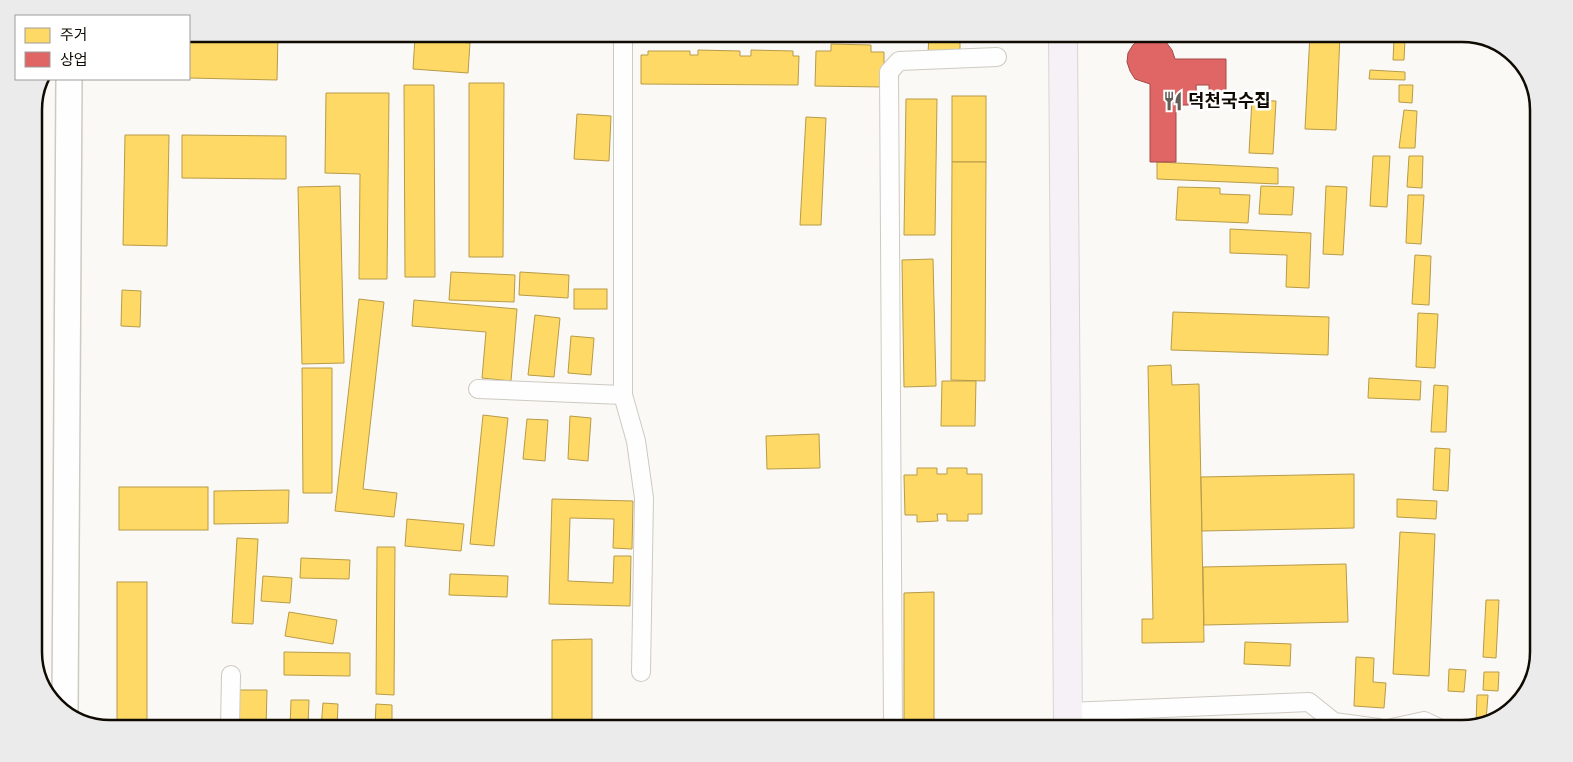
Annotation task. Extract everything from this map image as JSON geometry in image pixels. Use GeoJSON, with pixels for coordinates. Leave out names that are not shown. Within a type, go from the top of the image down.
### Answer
{"type":"FeatureCollection","features":[{"type":"Feature","properties":{"kind":"main road"},"geometry":{"type":"LineString","coordinates":[[1063,42],[1068,720]]}},
{"type":"Feature","properties":{"kind":"main road"},"geometry":{"type":"LineString","coordinates":[[65,703],[70,80]]}},
{"type":"Feature","properties":{"kind":"street"},"geometry":{"type":"LineString","coordinates":[[623,42],[623,395],[636,441],[644,498],[641,672]]}},
{"type":"Feature","properties":{"kind":"street"},"geometry":{"type":"LineString","coordinates":[[893,720],[889,72],[899,61],[997,58]]}},
{"type":"Feature","properties":{"kind":"street"},"geometry":{"type":"LineString","coordinates":[[478,388],[623,395]]}},
{"type":"Feature","properties":{"kind":"street"},"geometry":{"type":"LineString","coordinates":[[230,720],[231,675]]}},
{"type":"Feature","properties":{"kind":"street"},"geometry":{"type":"LineString","coordinates":[[1068,720],[1309,702],[1332,720]]}},
{"type":"Feature","properties":{"kind":"building: 주거"},"geometry":{"type":"Polygon","coordinates":[[[190,42],[278,42],[277,80],[190,78],[190,42]]]}},
{"type":"Feature","properties":{"kind":"building: 주거"},"geometry":{"type":"Polygon","coordinates":[[[415,42],[470,43],[468,73],[413,69],[415,42]]]}},
{"type":"Feature","properties":{"kind":"building: 주거"},"geometry":{"type":"Polygon","coordinates":[[[929,42],[960,42],[960,54],[928,54],[929,42]]]}},
{"type":"Feature","properties":{"kind":"building: 주거"},"geometry":{"type":"Polygon","coordinates":[[[1310,42],[1340,42],[1336,130],[1305,129],[1310,42]]]}},
{"type":"Feature","properties":{"kind":"building: 주거"},"geometry":{"type":"Polygon","coordinates":[[[1394,42],[1405,42],[1404,60],[1393,60],[1394,42]]]}},
{"type":"Feature","properties":{"kind":"building: 주거"},"geometry":{"type":"Polygon","coordinates":[[[831,44],[871,45],[871,52],[884,52],[884,87],[815,86],[816,51],[831,51],[831,44]]]}},
{"type":"Feature","properties":{"kind":"building: 주거"},"geometry":{"type":"Polygon","coordinates":[[[698,50],[740,51],[740,56],[751,56],[751,50],[793,51],[793,56],[799,56],[798,85],[641,84],[641,55],[648,55],[648,51],[690,51],[690,55],[698,55],[698,50]]]}},
{"type":"Feature","properties":{"kind":"building: 주거"},"geometry":{"type":"Polygon","coordinates":[[[1370,70],[1405,72],[1405,80],[1369,79],[1370,70]]]}},
{"type":"Feature","properties":{"kind":"building: 주거"},"geometry":{"type":"Polygon","coordinates":[[[469,83],[504,83],[503,257],[469,257],[469,83]]]}},
{"type":"Feature","properties":{"kind":"building: 주거"},"geometry":{"type":"Polygon","coordinates":[[[404,85],[434,85],[435,277],[405,277],[404,85]]]}},
{"type":"Feature","properties":{"kind":"building: 주거"},"geometry":{"type":"Polygon","coordinates":[[[1399,85],[1413,85],[1412,103],[1399,102],[1399,85]]]}},
{"type":"Feature","properties":{"kind":"building: 주거"},"geometry":{"type":"Polygon","coordinates":[[[326,93],[389,93],[387,279],[359,279],[360,174],[325,173],[326,93]]]}},
{"type":"Feature","properties":{"kind":"building: 주거"},"geometry":{"type":"Polygon","coordinates":[[[952,96],[986,96],[986,162],[952,162],[952,96]]]}},
{"type":"Feature","properties":{"kind":"building: 주거"},"geometry":{"type":"Polygon","coordinates":[[[906,99],[937,99],[935,235],[904,235],[906,99]]]}},
{"type":"Feature","properties":{"kind":"building: 주거"},"geometry":{"type":"Polygon","coordinates":[[[1252,100],[1276,101],[1273,154],[1249,153],[1252,100]]]}},
{"type":"Feature","properties":{"kind":"building: 주거"},"geometry":{"type":"Polygon","coordinates":[[[1404,110],[1417,111],[1415,148],[1399,148],[1404,110]]]}},
{"type":"Feature","properties":{"kind":"building: 주거"},"geometry":{"type":"Polygon","coordinates":[[[577,114],[611,116],[609,161],[574,159],[577,114]]]}},
{"type":"Feature","properties":{"kind":"building: 주거"},"geometry":{"type":"Polygon","coordinates":[[[806,117],[826,118],[821,225],[800,225],[806,117]]]}},
{"type":"Feature","properties":{"kind":"building: 주거"},"geometry":{"type":"Polygon","coordinates":[[[125,135],[169,135],[167,246],[123,245],[125,135]]]}},
{"type":"Feature","properties":{"kind":"building: 주거"},"geometry":{"type":"Polygon","coordinates":[[[182,135],[286,136],[286,179],[182,178],[182,135]]]}},
{"type":"Feature","properties":{"kind":"building: 주거"},"geometry":{"type":"Polygon","coordinates":[[[1373,156],[1390,156],[1387,207],[1370,206],[1373,156]]]}},
{"type":"Feature","properties":{"kind":"building: 주거"},"geometry":{"type":"Polygon","coordinates":[[[1409,156],[1423,156],[1422,188],[1407,187],[1409,156]]]}},
{"type":"Feature","properties":{"kind":"building: 주거"},"geometry":{"type":"Polygon","coordinates":[[[952,162],[986,162],[985,381],[951,380],[952,162]]]}},
{"type":"Feature","properties":{"kind":"building: 주거"},"geometry":{"type":"Polygon","coordinates":[[[1157,162],[1278,168],[1278,184],[1157,179],[1157,162]]]}},
{"type":"Feature","properties":{"kind":"building: 주거"},"geometry":{"type":"Polygon","coordinates":[[[340,186],[344,363],[302,364],[298,187],[340,186]]]}},
{"type":"Feature","properties":{"kind":"building: 주거"},"geometry":{"type":"Polygon","coordinates":[[[1261,186],[1294,187],[1292,215],[1259,214],[1261,186]]]}},
{"type":"Feature","properties":{"kind":"building: 주거"},"geometry":{"type":"Polygon","coordinates":[[[1326,186],[1347,187],[1343,255],[1323,254],[1326,186]]]}},
{"type":"Feature","properties":{"kind":"building: 주거"},"geometry":{"type":"Polygon","coordinates":[[[1178,187],[1220,188],[1220,194],[1250,195],[1248,223],[1176,220],[1178,187]]]}},
{"type":"Feature","properties":{"kind":"building: 주거"},"geometry":{"type":"Polygon","coordinates":[[[1408,195],[1424,195],[1421,244],[1406,243],[1408,195]]]}},
{"type":"Feature","properties":{"kind":"building: 주거"},"geometry":{"type":"Polygon","coordinates":[[[1230,229],[1311,233],[1309,288],[1286,287],[1287,255],[1230,253],[1230,229]]]}},
{"type":"Feature","properties":{"kind":"building: 주거"},"geometry":{"type":"Polygon","coordinates":[[[1415,255],[1431,256],[1429,305],[1412,304],[1415,255]]]}},
{"type":"Feature","properties":{"kind":"building: 주거"},"geometry":{"type":"Polygon","coordinates":[[[933,259],[936,386],[904,387],[902,260],[933,259]]]}},
{"type":"Feature","properties":{"kind":"building: 주거"},"geometry":{"type":"Polygon","coordinates":[[[451,272],[515,275],[514,302],[449,300],[451,272]]]}},
{"type":"Feature","properties":{"kind":"building: 주거"},"geometry":{"type":"Polygon","coordinates":[[[520,272],[569,275],[568,298],[519,295],[520,272]]]}},
{"type":"Feature","properties":{"kind":"building: 주거"},"geometry":{"type":"Polygon","coordinates":[[[574,289],[607,289],[607,309],[574,309],[574,289]]]}},
{"type":"Feature","properties":{"kind":"building: 주거"},"geometry":{"type":"Polygon","coordinates":[[[122,290],[141,291],[140,327],[121,326],[122,290]]]}},
{"type":"Feature","properties":{"kind":"building: 주거"},"geometry":{"type":"Polygon","coordinates":[[[359,299],[384,302],[363,489],[397,493],[394,517],[335,511],[359,299]]]}},
{"type":"Feature","properties":{"kind":"building: 주거"},"geometry":{"type":"Polygon","coordinates":[[[414,300],[517,309],[511,381],[482,378],[486,332],[412,326],[414,300]]]}},
{"type":"Feature","properties":{"kind":"building: 주거"},"geometry":{"type":"Polygon","coordinates":[[[1173,312],[1329,317],[1328,355],[1171,350],[1173,312]]]}},
{"type":"Feature","properties":{"kind":"building: 주거"},"geometry":{"type":"Polygon","coordinates":[[[1418,313],[1438,314],[1435,368],[1416,367],[1418,313]]]}},
{"type":"Feature","properties":{"kind":"building: 주거"},"geometry":{"type":"Polygon","coordinates":[[[535,315],[560,318],[554,377],[528,375],[535,315]]]}},
{"type":"Feature","properties":{"kind":"building: 주거"},"geometry":{"type":"Polygon","coordinates":[[[571,336],[594,338],[591,375],[568,373],[571,336]]]}},
{"type":"Feature","properties":{"kind":"building: 주거"},"geometry":{"type":"Polygon","coordinates":[[[1171,365],[1172,385],[1199,384],[1204,642],[1142,643],[1142,619],[1153,619],[1148,366],[1171,365]]]}},
{"type":"Feature","properties":{"kind":"building: 주거"},"geometry":{"type":"Polygon","coordinates":[[[302,368],[332,368],[332,493],[303,493],[302,368]]]}},
{"type":"Feature","properties":{"kind":"building: 주거"},"geometry":{"type":"Polygon","coordinates":[[[1369,378],[1421,381],[1420,400],[1368,398],[1369,378]]]}},
{"type":"Feature","properties":{"kind":"building: 주거"},"geometry":{"type":"Polygon","coordinates":[[[942,381],[976,381],[975,426],[941,426],[942,381]]]}},
{"type":"Feature","properties":{"kind":"building: 주거"},"geometry":{"type":"Polygon","coordinates":[[[1434,385],[1448,386],[1446,432],[1431,432],[1434,385]]]}},
{"type":"Feature","properties":{"kind":"building: 주거"},"geometry":{"type":"Polygon","coordinates":[[[483,415],[508,418],[494,546],[470,544],[483,415]]]}},
{"type":"Feature","properties":{"kind":"building: 주거"},"geometry":{"type":"Polygon","coordinates":[[[570,416],[591,418],[588,461],[568,459],[570,416]]]}},
{"type":"Feature","properties":{"kind":"building: 주거"},"geometry":{"type":"Polygon","coordinates":[[[527,419],[548,420],[545,461],[523,459],[527,419]]]}},
{"type":"Feature","properties":{"kind":"building: 주거"},"geometry":{"type":"Polygon","coordinates":[[[819,434],[820,468],[767,469],[766,436],[819,434]]]}},
{"type":"Feature","properties":{"kind":"building: 주거"},"geometry":{"type":"Polygon","coordinates":[[[1435,448],[1450,449],[1448,491],[1433,490],[1435,448]]]}},
{"type":"Feature","properties":{"kind":"building: 주거"},"geometry":{"type":"Polygon","coordinates":[[[917,468],[937,468],[937,474],[947,474],[947,468],[967,468],[967,474],[982,474],[982,514],[968,514],[968,521],[947,521],[947,514],[937,514],[938,521],[917,522],[917,515],[905,515],[904,475],[917,475],[917,468]]]}},
{"type":"Feature","properties":{"kind":"building: 주거"},"geometry":{"type":"Polygon","coordinates":[[[1354,474],[1354,528],[1202,531],[1201,477],[1354,474]]]}},
{"type":"Feature","properties":{"kind":"building: 주거"},"geometry":{"type":"Polygon","coordinates":[[[119,487],[208,487],[208,530],[119,530],[119,487]]]}},
{"type":"Feature","properties":{"kind":"building: 주거"},"geometry":{"type":"Polygon","coordinates":[[[289,490],[288,523],[214,524],[214,491],[289,490]]]}},
{"type":"Feature","properties":{"kind":"building: 주거"},"geometry":{"type":"Polygon","coordinates":[[[552,499],[633,501],[632,549],[613,548],[614,519],[570,518],[568,581],[613,583],[614,556],[631,556],[630,606],[549,604],[552,499]]]}},
{"type":"Feature","properties":{"kind":"building: 주거"},"geometry":{"type":"Polygon","coordinates":[[[1397,499],[1437,501],[1436,519],[1397,517],[1397,499]]]}},
{"type":"Feature","properties":{"kind":"building: 주거"},"geometry":{"type":"Polygon","coordinates":[[[407,519],[464,524],[461,551],[405,546],[407,519]]]}},
{"type":"Feature","properties":{"kind":"building: 주거"},"geometry":{"type":"Polygon","coordinates":[[[1400,532],[1435,534],[1429,676],[1393,674],[1400,532]]]}},
{"type":"Feature","properties":{"kind":"building: 주거"},"geometry":{"type":"Polygon","coordinates":[[[237,538],[258,539],[253,624],[232,623],[237,538]]]}},
{"type":"Feature","properties":{"kind":"building: 주거"},"geometry":{"type":"Polygon","coordinates":[[[377,547],[395,547],[394,695],[376,694],[377,547]]]}},
{"type":"Feature","properties":{"kind":"building: 주거"},"geometry":{"type":"Polygon","coordinates":[[[301,558],[350,560],[349,579],[300,578],[301,558]]]}},
{"type":"Feature","properties":{"kind":"building: 주거"},"geometry":{"type":"Polygon","coordinates":[[[1346,564],[1348,622],[1204,625],[1203,567],[1346,564]]]}},
{"type":"Feature","properties":{"kind":"building: 주거"},"geometry":{"type":"Polygon","coordinates":[[[450,574],[508,576],[507,597],[449,595],[450,574]]]}},
{"type":"Feature","properties":{"kind":"building: 주거"},"geometry":{"type":"Polygon","coordinates":[[[263,576],[292,578],[290,603],[261,601],[263,576]]]}},
{"type":"Feature","properties":{"kind":"building: 주거"},"geometry":{"type":"Polygon","coordinates":[[[117,582],[147,582],[147,720],[117,720],[117,582]]]}},
{"type":"Feature","properties":{"kind":"building: 주거"},"geometry":{"type":"Polygon","coordinates":[[[934,592],[934,720],[904,720],[904,593],[934,592]]]}},
{"type":"Feature","properties":{"kind":"building: 주거"},"geometry":{"type":"Polygon","coordinates":[[[1486,600],[1499,600],[1496,658],[1483,657],[1486,600]]]}},
{"type":"Feature","properties":{"kind":"building: 주거"},"geometry":{"type":"Polygon","coordinates":[[[289,612],[337,620],[333,644],[285,636],[289,612]]]}},
{"type":"Feature","properties":{"kind":"building: 주거"},"geometry":{"type":"Polygon","coordinates":[[[592,639],[592,720],[552,720],[552,640],[592,639]]]}},
{"type":"Feature","properties":{"kind":"building: 주거"},"geometry":{"type":"Polygon","coordinates":[[[1245,642],[1291,644],[1290,666],[1244,664],[1245,642]]]}},
{"type":"Feature","properties":{"kind":"building: 주거"},"geometry":{"type":"Polygon","coordinates":[[[284,652],[350,653],[350,676],[284,675],[284,652]]]}},
{"type":"Feature","properties":{"kind":"building: 주거"},"geometry":{"type":"Polygon","coordinates":[[[1356,657],[1374,658],[1373,682],[1386,683],[1384,708],[1354,706],[1356,657]]]}},
{"type":"Feature","properties":{"kind":"building: 주거"},"geometry":{"type":"Polygon","coordinates":[[[1449,669],[1466,670],[1464,692],[1448,691],[1449,669]]]}},
{"type":"Feature","properties":{"kind":"building: 주거"},"geometry":{"type":"Polygon","coordinates":[[[1484,672],[1499,672],[1498,691],[1483,690],[1484,672]]]}},
{"type":"Feature","properties":{"kind":"building: 주거"},"geometry":{"type":"Polygon","coordinates":[[[239,690],[267,690],[266,720],[239,720],[239,690]]]}},
{"type":"Feature","properties":{"kind":"building: 주거"},"geometry":{"type":"Polygon","coordinates":[[[1477,695],[1488,695],[1486,715],[1476,718],[1477,695]]]}},
{"type":"Feature","properties":{"kind":"building: 주거"},"geometry":{"type":"Polygon","coordinates":[[[291,700],[309,700],[308,720],[290,720],[291,700]]]}},
{"type":"Feature","properties":{"kind":"building: 주거"},"geometry":{"type":"Polygon","coordinates":[[[323,703],[338,704],[337,720],[322,720],[323,703]]]}},
{"type":"Feature","properties":{"kind":"building: 주거"},"geometry":{"type":"Polygon","coordinates":[[[376,704],[392,705],[392,720],[375,720],[376,704]]]}},
{"type":"Feature","properties":{"kind":"building: 상업","name":"덕천국수집"},"geometry":{"type":"Polygon","coordinates":[[[1136,42],[1166,42],[1172,50],[1175,59],[1226,59],[1226,96],[1209,96],[1209,85],[1196,85],[1197,105],[1176,105],[1176,162],[1150,162],[1150,84],[1135,79],[1130,71],[1127,62],[1128,53],[1136,42]]]}},
{"type":"Feature","properties":{"kind":"place","name":"덕천국수집"},"geometry":{"type":"Point","coordinates":[1173,101]}}]}
